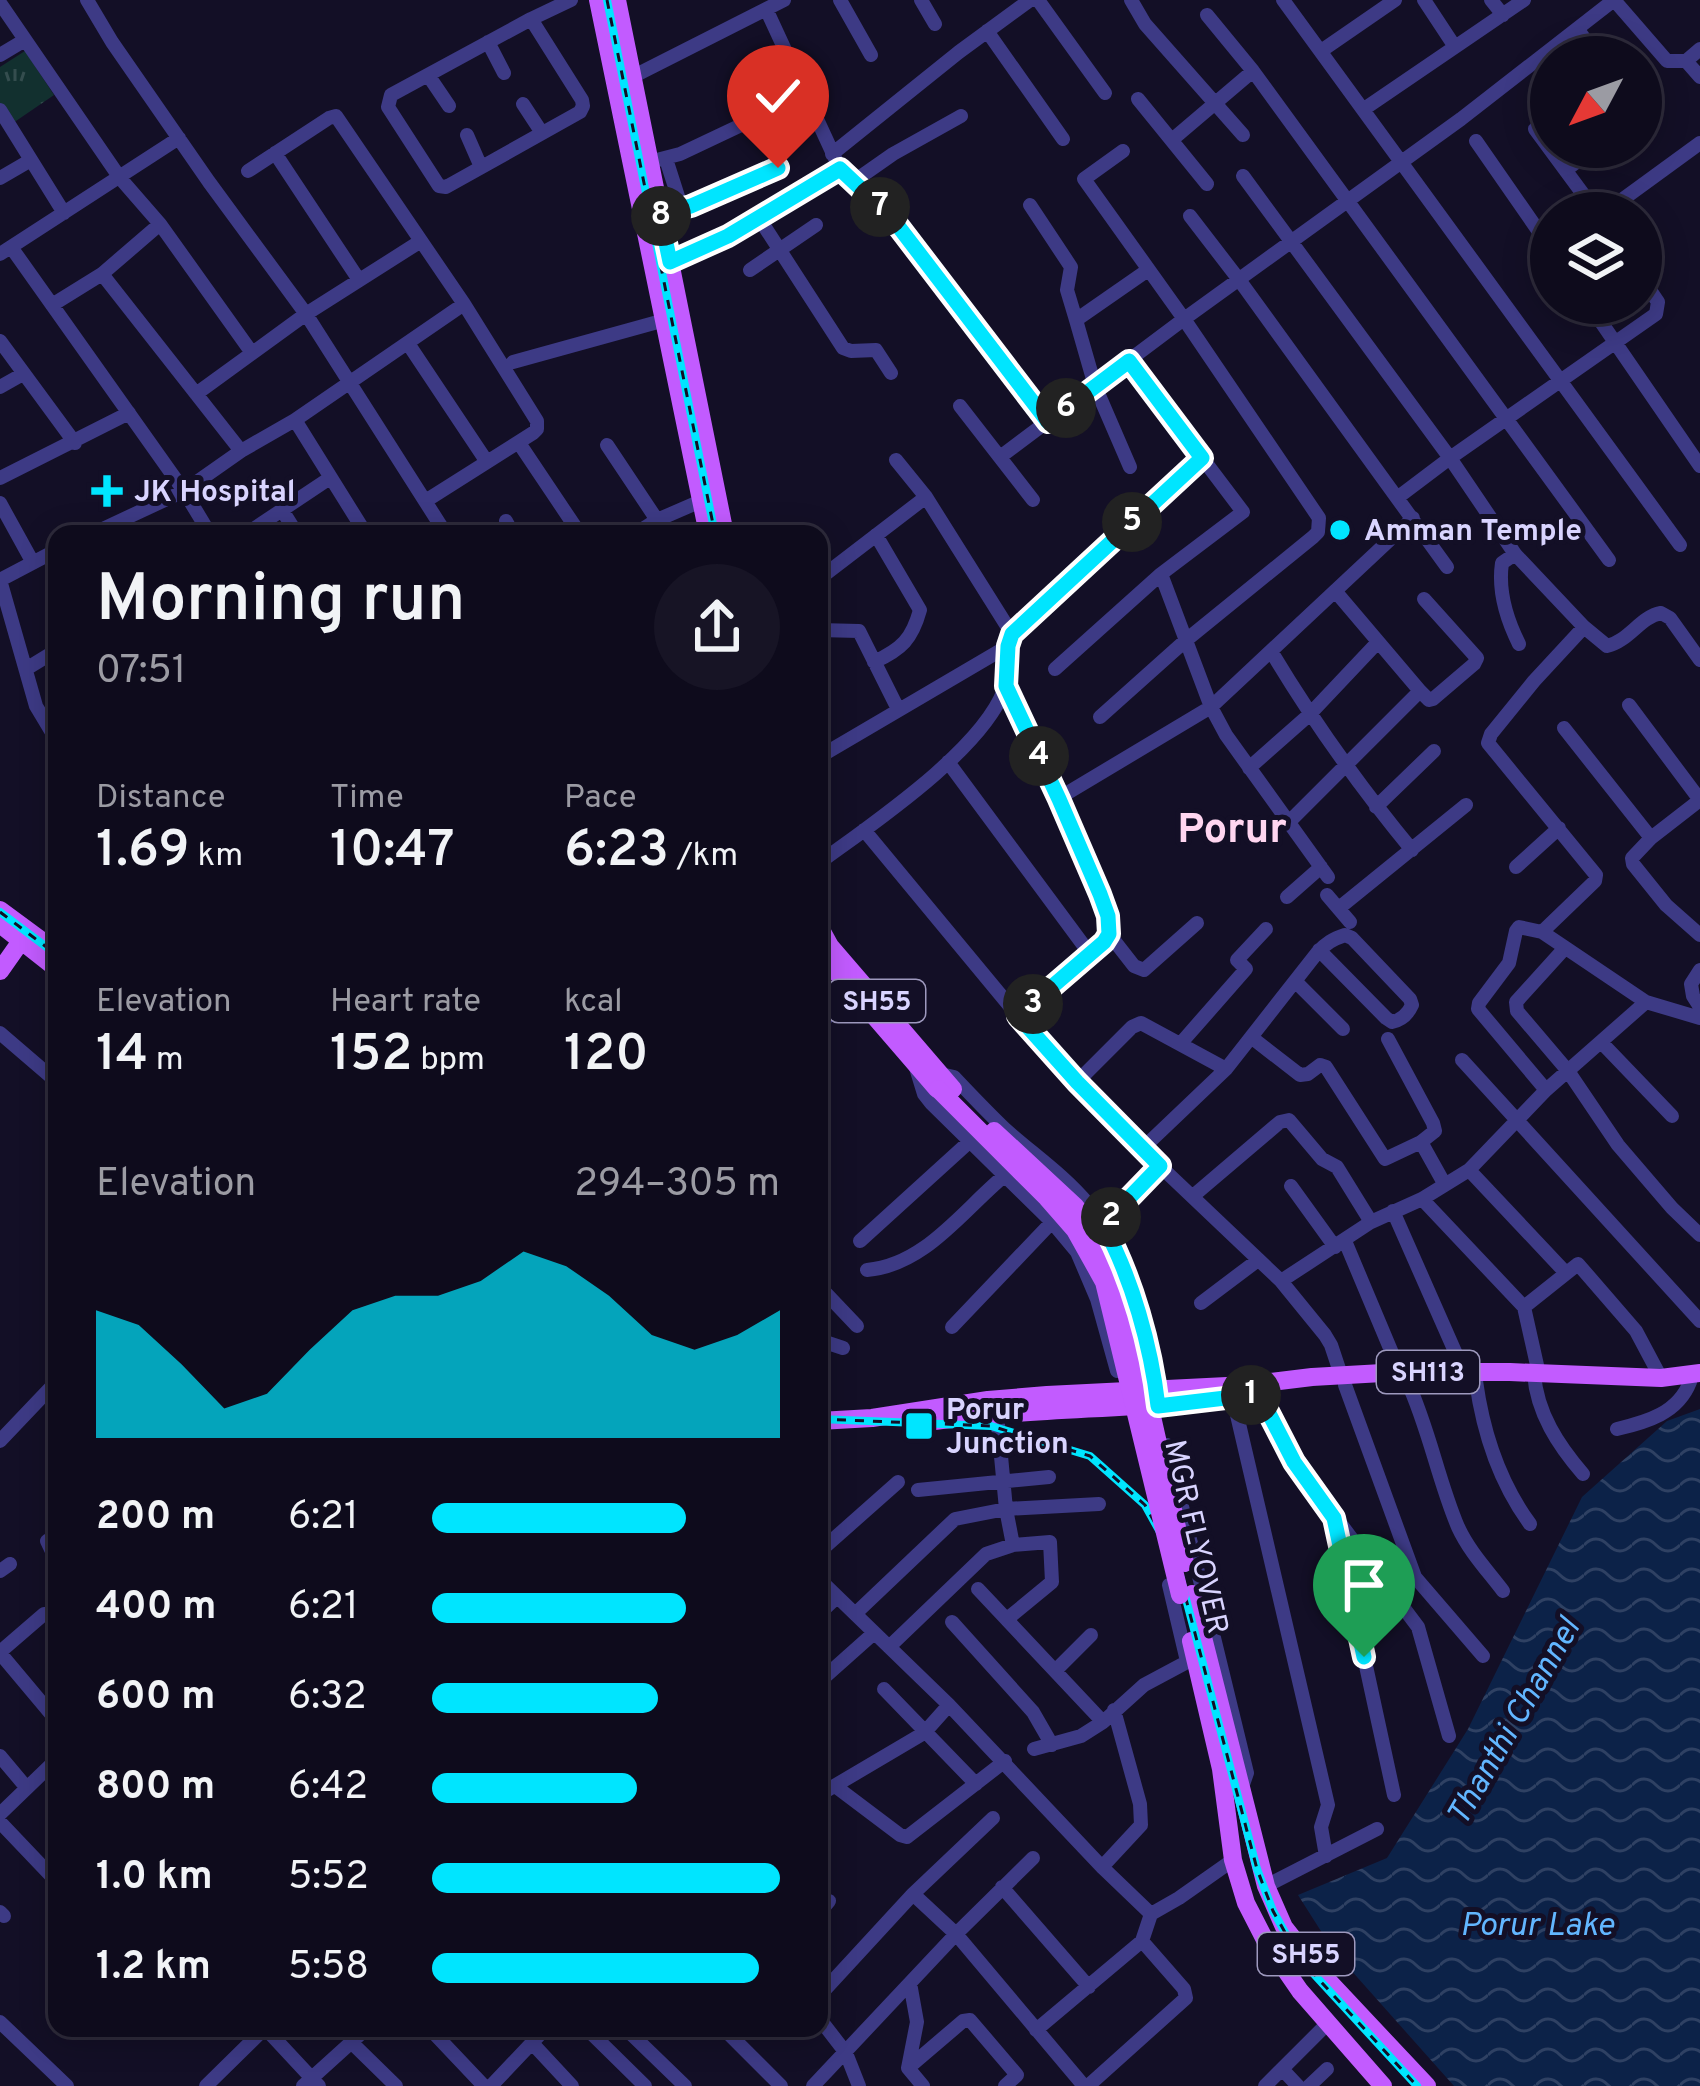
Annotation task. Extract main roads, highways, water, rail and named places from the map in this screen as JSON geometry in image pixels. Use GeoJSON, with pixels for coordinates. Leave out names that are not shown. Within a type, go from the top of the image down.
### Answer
{"type":"FeatureCollection","features":[{"type":"Feature","properties":{"kind":"main road"},"geometry":{"type":"LineString","coordinates":[[598,0],[665,320],[693,420]]}},
{"type":"Feature","properties":{"kind":"main road"},"geometry":{"type":"LineString","coordinates":[[616,0],[632,77],[658,160],[660,214],[708,525]]}},
{"type":"Feature","properties":{"kind":"main road"},"geometry":{"type":"LineString","coordinates":[[708,508],[719,525]]}},
{"type":"Feature","properties":{"kind":"main road"},"geometry":{"type":"LineString","coordinates":[[0,910],[48,960]]}},
{"type":"Feature","properties":{"kind":"main road"},"geometry":{"type":"LineString","coordinates":[[17,931],[48,947]]}},
{"type":"Feature","properties":{"kind":"main road"},"geometry":{"type":"LineString","coordinates":[[0,955],[17,931]]}},
{"type":"Feature","properties":{"kind":"main road"},"geometry":{"type":"LineString","coordinates":[[0,971],[17,931]]}},
{"type":"Feature","properties":{"kind":"main road","name":"SH55"},"geometry":{"type":"LineString","coordinates":[[828,942],[943,1084]]}},
{"type":"Feature","properties":{"kind":"main road","name":"MGR FLYOVER"},"geometry":{"type":"LineString","coordinates":[[828,963],[916,1066],[943,1084],[1075,1206],[1100,1237],[1135,1341],[1228,1769],[1224,1807],[1246,1903],[1300,1991],[1383,2086]]}},
{"type":"Feature","properties":{"kind":"main road","name":"SH113"},"geometry":{"type":"LineString","coordinates":[[828,1431],[1343,1380],[1470,1376],[1697,1379]]}},
{"type":"Feature","properties":{"kind":"main road","name":"SH113"},"geometry":{"type":"LineString","coordinates":[[1536,1377],[1661,1386],[1697,1379]]}},
{"type":"Feature","properties":{"kind":"main road","name":"SH113"},"geometry":{"type":"LineString","coordinates":[[1157,1398],[1233,1398],[1343,1380]]}},
{"type":"Feature","properties":{"kind":"main road","name":"SH113"},"geometry":{"type":"LineString","coordinates":[[828,1420],[1027,1396],[1124,1400]]}},
{"type":"Feature","properties":{"kind":"main road"},"geometry":{"type":"LineString","coordinates":[[1144,1484],[1175,1478]]}},
{"type":"Feature","properties":{"kind":"main road","name":"MGR FLYOVER"},"geometry":{"type":"LineString","coordinates":[[1228,1769],[1241,1790],[1266,1886],[1284,1928],[1426,2086]]}},
{"type":"Feature","properties":{"kind":"water","name":"Porur Lake"},"geometry":{"type":"Polygon","coordinates":[[[1700,1409],[1700,2086],[1454,2086],[1333,1950],[1298,1895],[1387,1858],[1468,1729],[1582,1497],[1667,1421],[1700,1409]]]}},
{"type":"Feature","properties":{"kind":"railway"},"geometry":{"type":"LineString","coordinates":[[607,0],[713,525]]}},
{"type":"Feature","properties":{"kind":"railway"},"geometry":{"type":"LineString","coordinates":[[0,912],[48,948]]}},
{"type":"Feature","properties":{"kind":"railway"},"geometry":{"type":"LineString","coordinates":[[828,1419],[991,1426],[1090,1456],[1145,1505],[1176,1561],[1257,1869],[1273,1911],[1300,1959],[1417,2086]]}},
{"type":"Feature","properties":{"kind":"place","name":"JK Hospital"},"geometry":{"type":"Point","coordinates":[107,491]}},
{"type":"Feature","properties":{"kind":"place","name":"Amman Temple"},"geometry":{"type":"Point","coordinates":[1340,530]}},
{"type":"Feature","properties":{"kind":"place","name":"Porur Junction"},"geometry":{"type":"Point","coordinates":[919,1426]}},
{"type":"Feature","properties":{"kind":"district","name":"Porur"},"geometry":{"type":"Point","coordinates":[1232,827]}},
{"type":"Feature","properties":{"kind":"water label","name":"Thanthi Channel"},"geometry":{"type":"Point","coordinates":[1512,1721]}}]}
